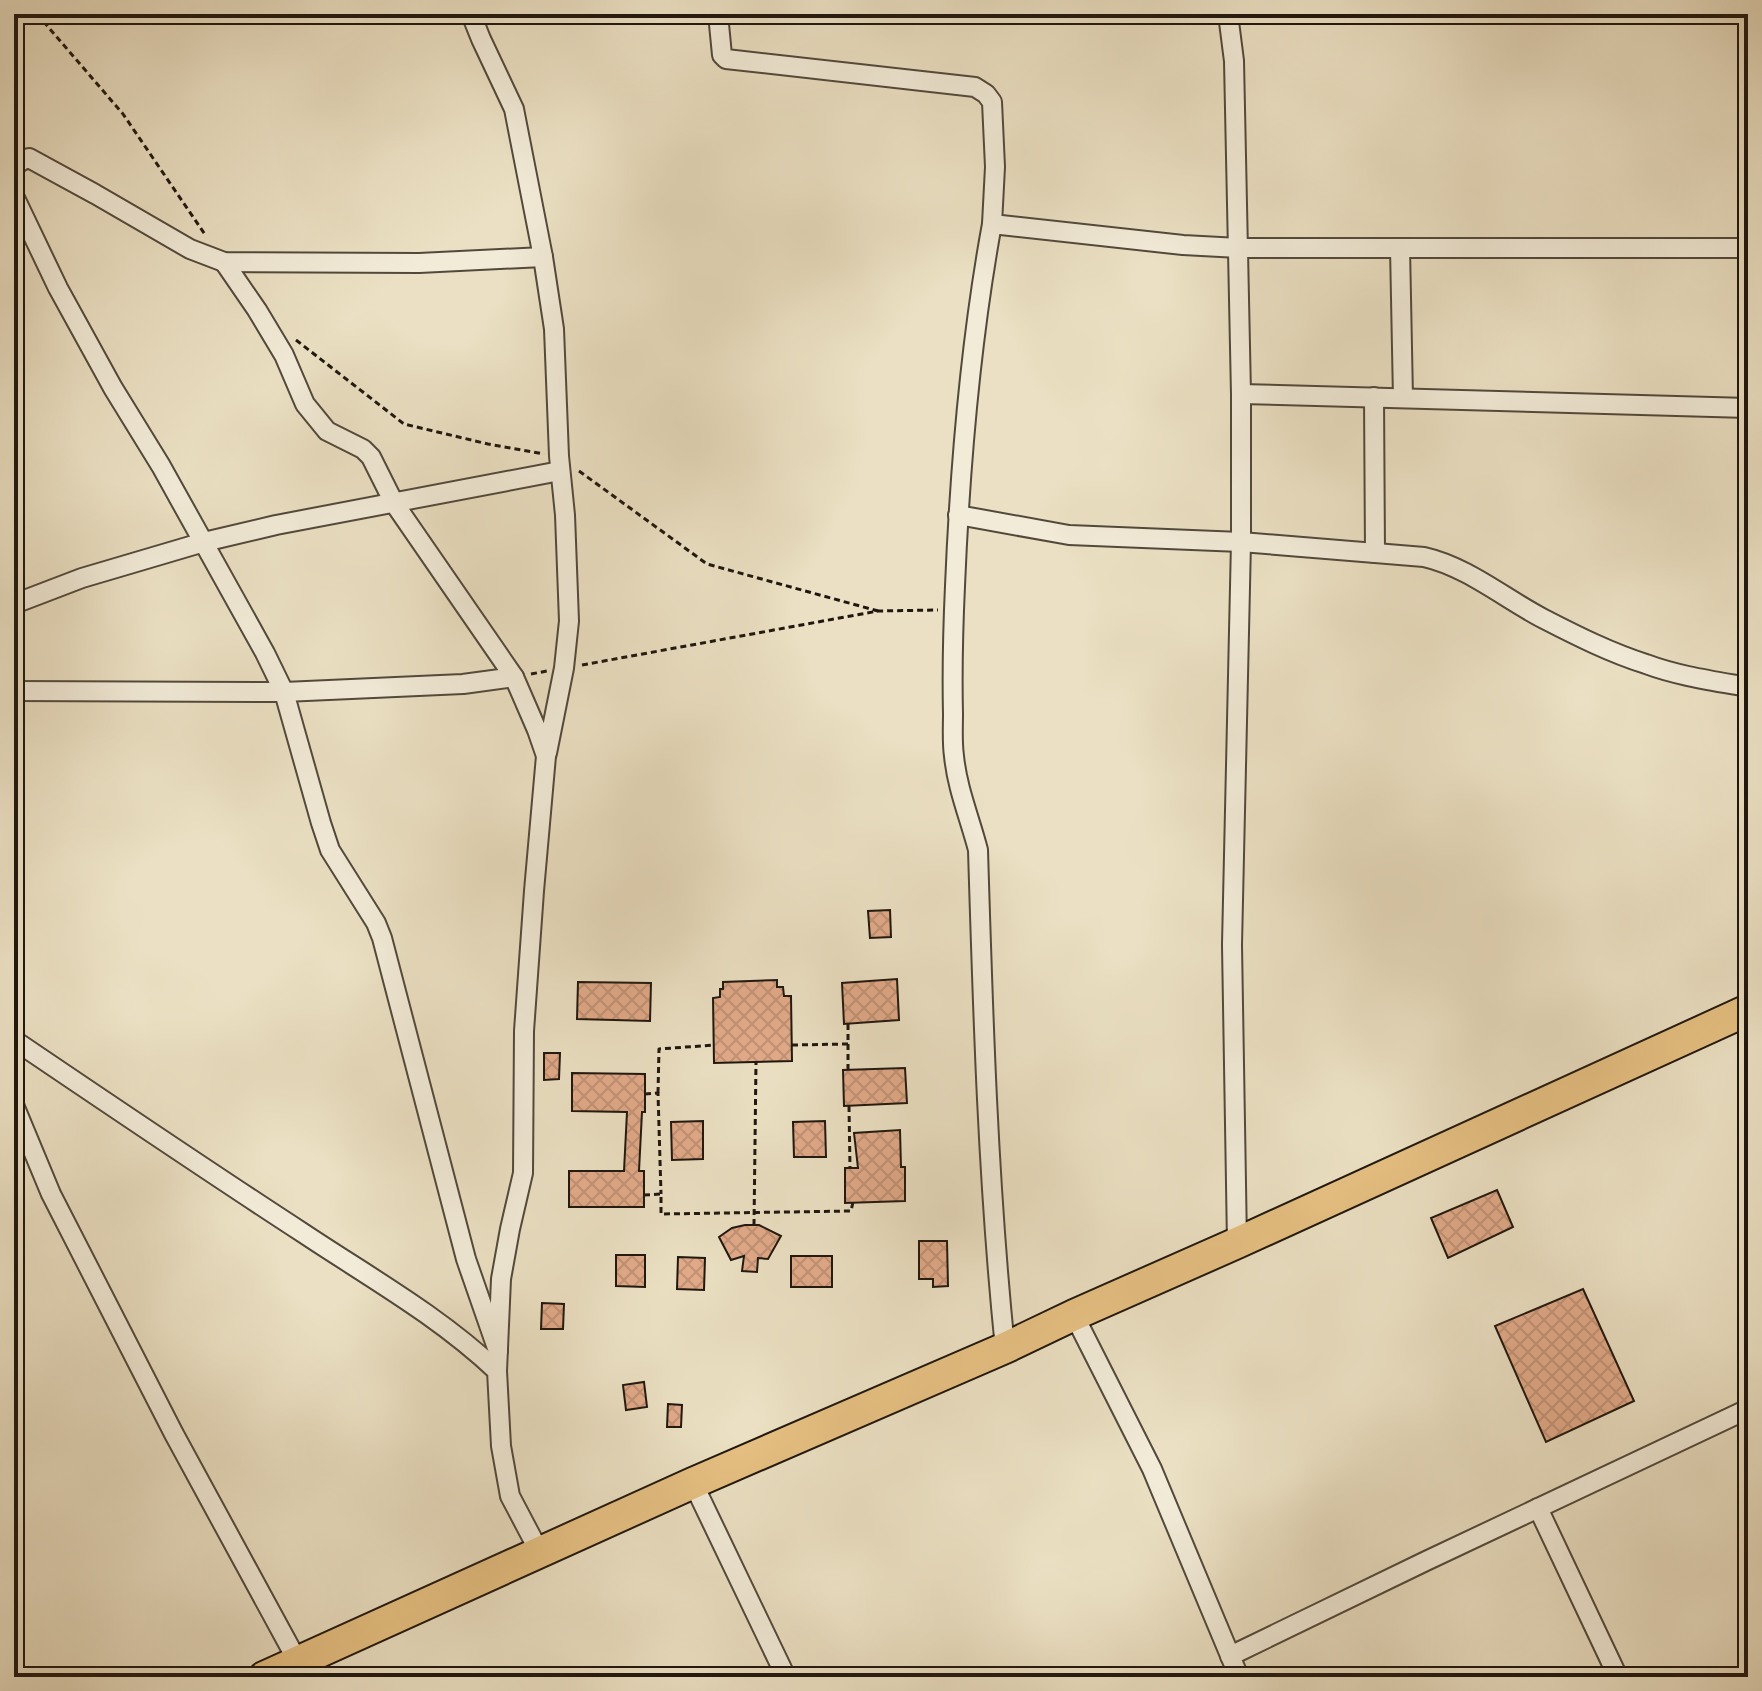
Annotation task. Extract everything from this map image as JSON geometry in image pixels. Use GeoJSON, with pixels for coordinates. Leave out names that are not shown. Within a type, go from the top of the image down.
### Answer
{"type":"FeatureCollection","features":[{"type":"Feature","properties":{"kind":"highway"},"geometry":{"type":"LineString","coordinates":[[264,1677],[301,1669],[693,1483],[1005,1348],[1748,1010]]}},
{"type":"Feature","properties":{"kind":"street"},"geometry":{"type":"LineString","coordinates":[[471,14],[514,109],[543,257],[554,329],[565,515],[569,621],[564,668],[546,756],[524,1031],[523,1173],[501,1279],[497,1371],[501,1446],[510,1496],[540,1553]]}},
{"type":"Feature","properties":{"kind":"street"},"geometry":{"type":"LineString","coordinates":[[718,14],[722,55],[726,59],[975,87],[992,102],[995,167],[992,224],[965,413],[952,695],[954,755],[959,786],[978,850],[985,1079],[1005,1348]]}},
{"type":"Feature","properties":{"kind":"street"},"geometry":{"type":"LineString","coordinates":[[1228,14],[1234,61],[1241,394],[1241,542],[1232,945],[1237,1243]]}},
{"type":"Feature","properties":{"kind":"street"},"geometry":{"type":"LineString","coordinates":[[14,166],[29,158],[190,249],[224,262],[419,263],[543,257]]}},
{"type":"Feature","properties":{"kind":"street"},"geometry":{"type":"LineString","coordinates":[[14,196],[58,288],[204,542],[284,692],[330,850],[376,923],[382,938],[466,1259],[498,1351]]}},
{"type":"Feature","properties":{"kind":"street"},"geometry":{"type":"LineString","coordinates":[[992,224],[1183,245],[1239,248],[1748,248]]}},
{"type":"Feature","properties":{"kind":"street"},"geometry":{"type":"LineString","coordinates":[[1400,248],[1403,398]]}},
{"type":"Feature","properties":{"kind":"street"},"geometry":{"type":"LineString","coordinates":[[224,262],[284,355],[305,404],[327,431],[363,449],[371,457],[394,503],[514,677],[546,756]]}},
{"type":"Feature","properties":{"kind":"street"},"geometry":{"type":"LineString","coordinates":[[1241,394],[1748,408]]}},
{"type":"Feature","properties":{"kind":"street"},"geometry":{"type":"LineString","coordinates":[[1374,397],[1375,553]]}},
{"type":"Feature","properties":{"kind":"street"},"geometry":{"type":"LineString","coordinates":[[14,604],[82,578],[204,542],[276,525],[560,471]]}},
{"type":"Feature","properties":{"kind":"street"},"geometry":{"type":"LineString","coordinates":[[958,515],[1069,535],[1241,542],[1433,559],[1564,629],[1645,664],[1748,687]]}},
{"type":"Feature","properties":{"kind":"street"},"geometry":{"type":"LineString","coordinates":[[14,691],[284,692],[463,684],[514,677]]}},
{"type":"Feature","properties":{"kind":"street"},"geometry":{"type":"LineString","coordinates":[[14,1040],[410,1302],[497,1371]]}},
{"type":"Feature","properties":{"kind":"street"},"geometry":{"type":"LineString","coordinates":[[14,1105],[58,1209],[174,1434],[301,1669]]}},
{"type":"Feature","properties":{"kind":"street"},"geometry":{"type":"LineString","coordinates":[[1074,1315],[1152,1469],[1239,1677]]}},
{"type":"Feature","properties":{"kind":"street"},"geometry":{"type":"LineString","coordinates":[[1230,1656],[1748,1409]]}},
{"type":"Feature","properties":{"kind":"street"},"geometry":{"type":"LineString","coordinates":[[693,1483],[786,1677]]}},
{"type":"Feature","properties":{"kind":"street"},"geometry":{"type":"LineString","coordinates":[[1538,1508],[1618,1677]]}},
{"type":"Feature","properties":{"kind":"path"},"geometry":{"type":"LineString","coordinates":[[37,14],[123,114],[224,262]]}},
{"type":"Feature","properties":{"kind":"path"},"geometry":{"type":"LineString","coordinates":[[514,677],[878,611],[954,609]]}},
{"type":"Feature","properties":{"kind":"path"},"geometry":{"type":"LineString","coordinates":[[848,1024],[848,1070]]}},
{"type":"Feature","properties":{"kind":"path"},"geometry":{"type":"LineString","coordinates":[[792,1045],[848,1044]]}},
{"type":"Feature","properties":{"kind":"path"},"geometry":{"type":"LineString","coordinates":[[714,1045],[659,1049],[661,1214],[851,1211],[853,1202]]}},
{"type":"Feature","properties":{"kind":"path"},"geometry":{"type":"LineString","coordinates":[[754,1225],[756,1062]]}},
{"type":"Feature","properties":{"kind":"path"},"geometry":{"type":"LineString","coordinates":[[645,1094],[658,1093]]}},
{"type":"Feature","properties":{"kind":"path"},"geometry":{"type":"LineString","coordinates":[[849,1106],[850,1168]]}},
{"type":"Feature","properties":{"kind":"path"},"geometry":{"type":"LineString","coordinates":[[644,1195],[661,1194]]}},
{"type":"Feature","properties":{"kind":"building"},"geometry":{"type":"Polygon","coordinates":[[[890,910],[891,937],[870,938],[868,911],[890,910]]]}},
{"type":"Feature","properties":{"kind":"building"},"geometry":{"type":"Polygon","coordinates":[[[897,979],[899,1020],[844,1024],[842,983],[897,979]]]}},
{"type":"Feature","properties":{"kind":"building"},"geometry":{"type":"Polygon","coordinates":[[[777,980],[777,987],[783,987],[784,996],[791,996],[792,1061],[714,1063],[713,998],[720,997],[723,982],[777,980]]]}},
{"type":"Feature","properties":{"kind":"building"},"geometry":{"type":"Polygon","coordinates":[[[578,982],[651,983],[650,1021],[577,1019],[578,982]]]}},
{"type":"Feature","properties":{"kind":"building"},"geometry":{"type":"Polygon","coordinates":[[[544,1053],[560,1053],[559,1079],[544,1080],[544,1053]]]}},
{"type":"Feature","properties":{"kind":"building"},"geometry":{"type":"Polygon","coordinates":[[[905,1068],[907,1103],[844,1106],[843,1070],[905,1068]]]}},
{"type":"Feature","properties":{"kind":"building"},"geometry":{"type":"Polygon","coordinates":[[[572,1073],[645,1074],[639,1171],[644,1171],[644,1207],[569,1207],[569,1171],[624,1171],[627,1112],[572,1111],[572,1073]]]}},
{"type":"Feature","properties":{"kind":"building"},"geometry":{"type":"Polygon","coordinates":[[[703,1121],[703,1159],[672,1160],[671,1122],[703,1121]]]}},
{"type":"Feature","properties":{"kind":"building"},"geometry":{"type":"Polygon","coordinates":[[[825,1121],[826,1157],[794,1157],[793,1122],[825,1121]]]}},
{"type":"Feature","properties":{"kind":"building"},"geometry":{"type":"Polygon","coordinates":[[[900,1130],[905,1201],[845,1203],[845,1168],[858,1168],[854,1133],[900,1130]]]}},
{"type":"Feature","properties":{"kind":"building"},"geometry":{"type":"Polygon","coordinates":[[[1497,1190],[1513,1227],[1448,1258],[1431,1218],[1497,1190]]]}},
{"type":"Feature","properties":{"kind":"building"},"geometry":{"type":"Polygon","coordinates":[[[759,1225],[781,1236],[768,1259],[758,1258],[757,1272],[742,1271],[744,1256],[731,1260],[719,1237],[732,1228],[759,1225]]]}},
{"type":"Feature","properties":{"kind":"building"},"geometry":{"type":"Polygon","coordinates":[[[919,1241],[947,1241],[948,1286],[933,1287],[933,1279],[919,1279],[919,1241]]]}},
{"type":"Feature","properties":{"kind":"building"},"geometry":{"type":"Polygon","coordinates":[[[616,1255],[645,1255],[645,1287],[616,1286],[616,1255]]]}},
{"type":"Feature","properties":{"kind":"building"},"geometry":{"type":"Polygon","coordinates":[[[791,1256],[832,1256],[832,1287],[791,1287],[791,1256]]]}},
{"type":"Feature","properties":{"kind":"building"},"geometry":{"type":"Polygon","coordinates":[[[678,1257],[705,1258],[704,1290],[677,1289],[678,1257]]]}},
{"type":"Feature","properties":{"kind":"building"},"geometry":{"type":"Polygon","coordinates":[[[1583,1289],[1634,1401],[1546,1442],[1495,1326],[1583,1289]]]}},
{"type":"Feature","properties":{"kind":"building"},"geometry":{"type":"Polygon","coordinates":[[[542,1303],[564,1304],[563,1329],[541,1329],[542,1303]]]}},
{"type":"Feature","properties":{"kind":"building"},"geometry":{"type":"Polygon","coordinates":[[[644,1382],[647,1407],[626,1410],[623,1385],[644,1382]]]}},
{"type":"Feature","properties":{"kind":"building"},"geometry":{"type":"Polygon","coordinates":[[[668,1404],[682,1405],[681,1427],[667,1427],[668,1404]]]}}]}
